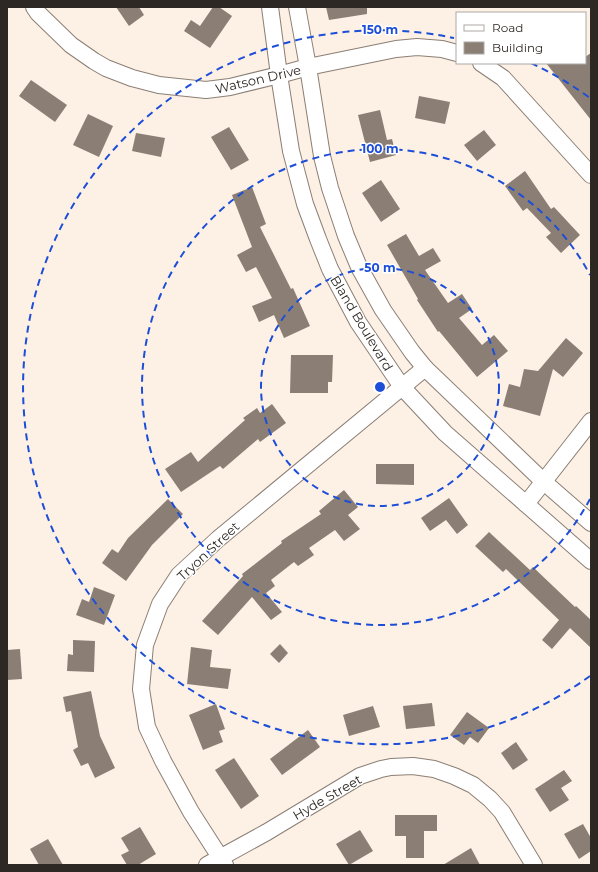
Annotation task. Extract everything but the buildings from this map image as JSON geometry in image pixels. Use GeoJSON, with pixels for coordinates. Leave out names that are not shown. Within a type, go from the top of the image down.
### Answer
{"type":"FeatureCollection","features":[{"type":"Feature","properties":{"kind":"street","name":"Watson Drive"},"geometry":{"type":"LineString","coordinates":[[34,7],[38,13],[70,45],[94,61],[106,68],[132,78],[159,85],[206,90],[230,87],[308,67],[396,49],[417,47],[442,49],[456,53]]}},
{"type":"Feature","properties":{"kind":"street","name":"Bland Boulevard"},"geometry":{"type":"LineString","coordinates":[[270,7],[279,75],[292,151],[306,204],[318,240],[330,269],[358,322],[402,387],[445,433],[591,561]]}},
{"type":"Feature","properties":{"kind":"street","name":"Bland Boulevard"},"geometry":{"type":"LineString","coordinates":[[297,7],[322,156],[330,188],[346,236],[383,310],[425,368],[544,482],[591,523]]}},
{"type":"Feature","properties":{"kind":"street"},"geometry":{"type":"LineString","coordinates":[[482,64],[503,78],[591,175]]}},
{"type":"Feature","properties":{"kind":"street","name":"Tryon Street"},"geometry":{"type":"LineString","coordinates":[[217,862],[163,761],[147,727],[141,689],[145,645],[160,604],[179,575],[218,539],[425,368]]}},
{"type":"Feature","properties":{"kind":"street"},"geometry":{"type":"LineString","coordinates":[[526,504],[591,421]]}},
{"type":"Feature","properties":{"kind":"street","name":"Hyde Street"},"geometry":{"type":"LineString","coordinates":[[217,862],[360,776],[391,767],[413,766],[434,769],[454,776],[473,785],[490,798],[502,812],[534,865]]}}]}
